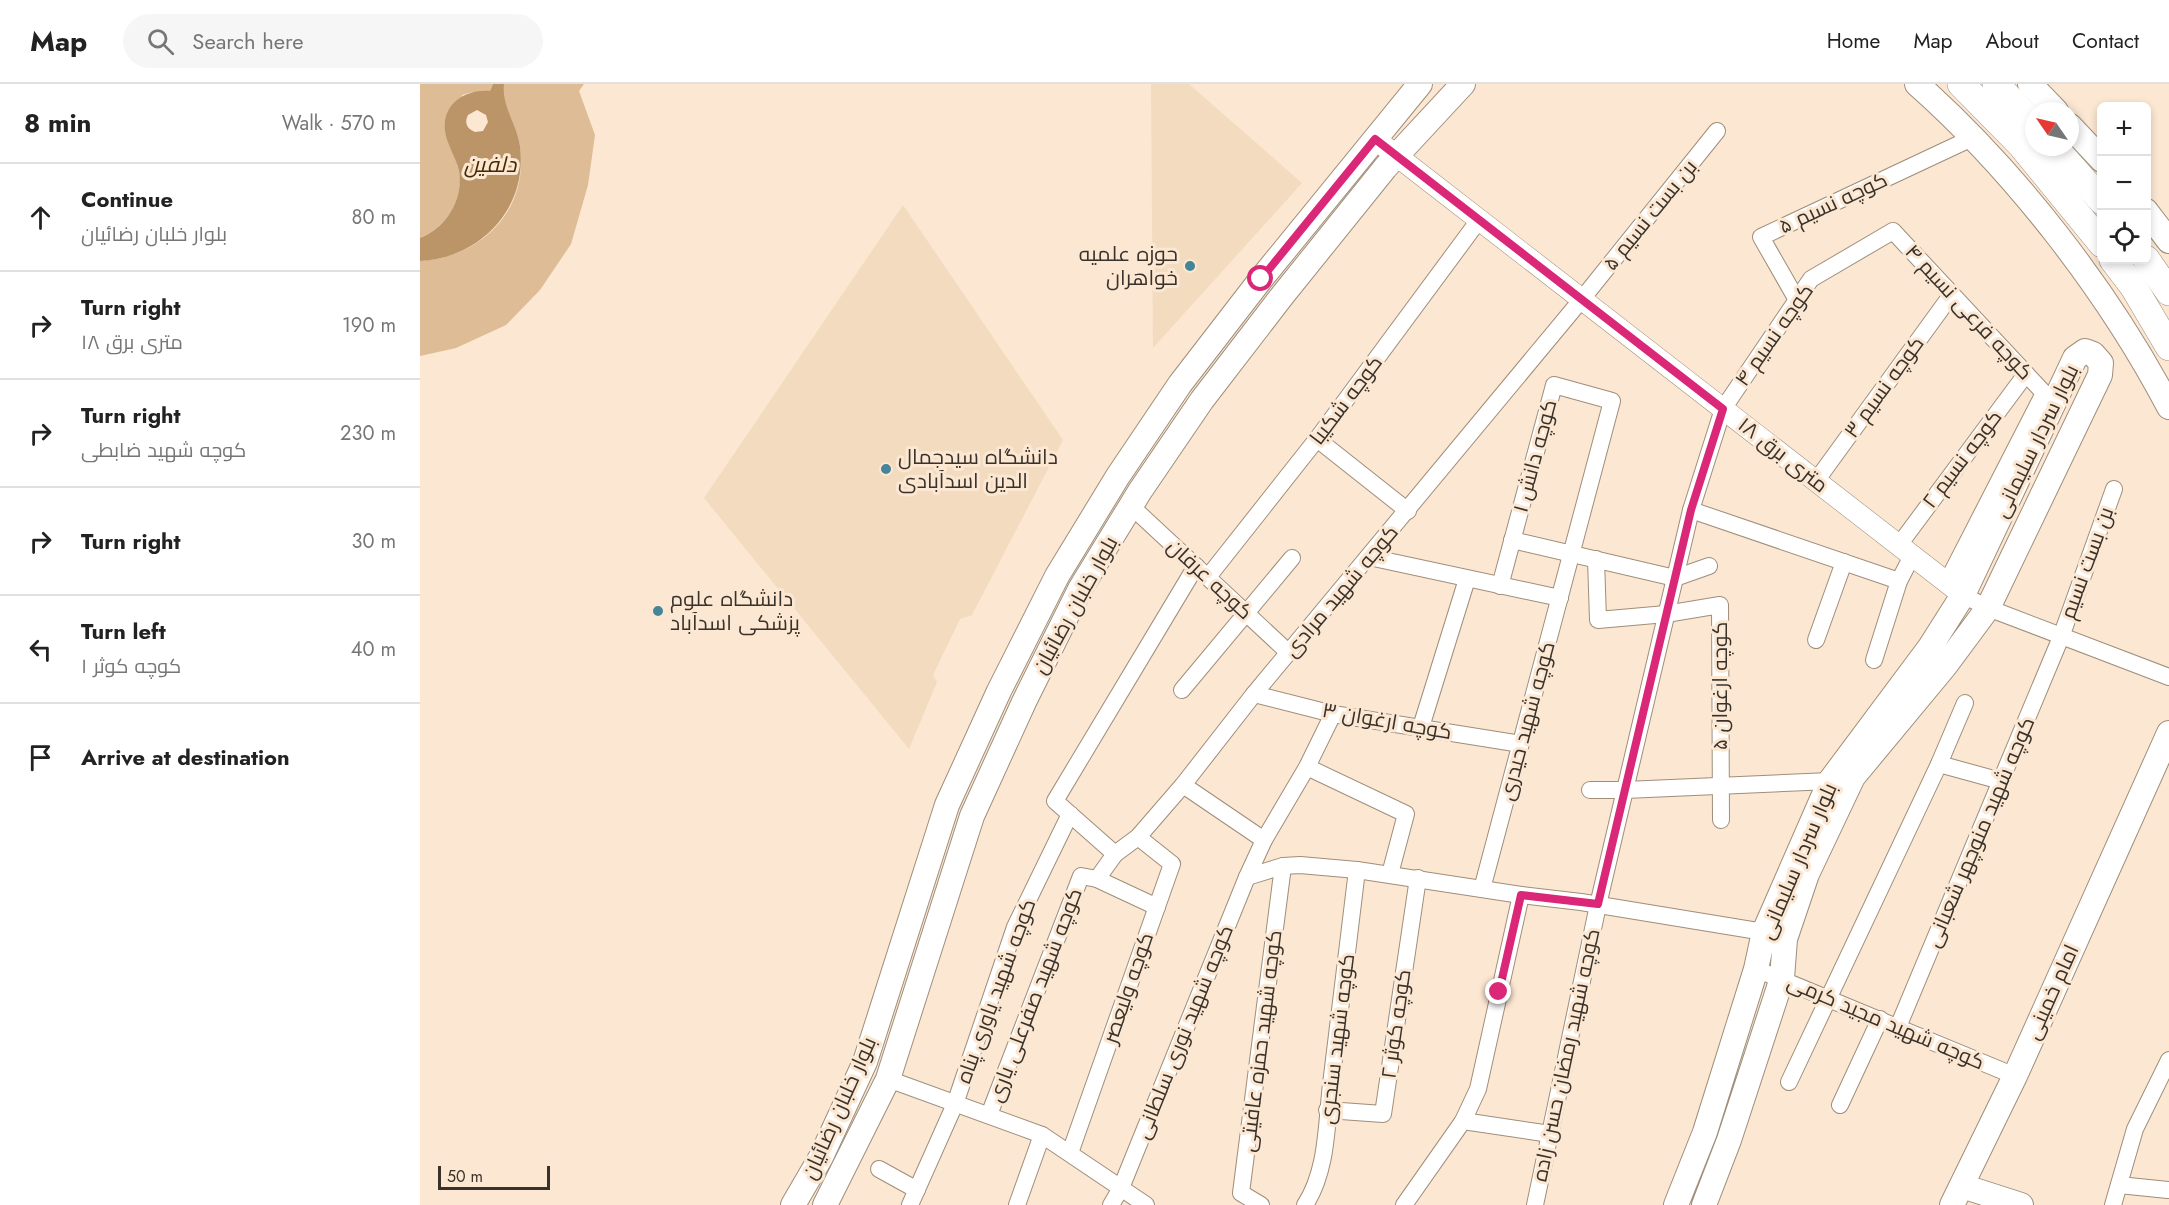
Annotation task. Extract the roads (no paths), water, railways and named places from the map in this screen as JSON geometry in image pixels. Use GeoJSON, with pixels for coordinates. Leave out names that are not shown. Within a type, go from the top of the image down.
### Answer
{"type":"FeatureCollection","features":[{"type":"Feature","properties":{"kind":"main road","name":"بلوار خلبان رضائیان"},"geometry":{"type":"LineString","coordinates":[[793,1205],[821,1156],[861,1070],[947,805],[999,691],[1057,576],[1118,477],[1180,384],[1261,279],[1420,84]]}},
{"type":"Feature","properties":{"kind":"main road","name":"بلوار خلبان رضائیان"},"geometry":{"type":"LineString","coordinates":[[825,1205],[888,1080],[972,816],[1024,702],[1080,589],[1131,506],[1202,400],[1282,296],[1396,155],[1463,84]]}},
{"type":"Feature","properties":{"kind":"main road"},"geometry":{"type":"LineString","coordinates":[[1917,84],[1972,138],[2044,219],[2091,280],[2137,347],[2169,407]]}},
{"type":"Feature","properties":{"kind":"main road"},"geometry":{"type":"LineString","coordinates":[[1961,84],[2021,145],[2097,238]]}},
{"type":"Feature","properties":{"kind":"main road"},"geometry":{"type":"LineString","coordinates":[[1996,84],[2025,115]]}},
{"type":"Feature","properties":{"kind":"main road"},"geometry":{"type":"LineString","coordinates":[[2030,84],[2047,102]]}},
{"type":"Feature","properties":{"kind":"main road"},"geometry":{"type":"LineString","coordinates":[[2079,136],[2098,156]]}},
{"type":"Feature","properties":{"kind":"main road"},"geometry":{"type":"LineString","coordinates":[[2062,156],[2097,195]]}},
{"type":"Feature","properties":{"kind":"main road"},"geometry":{"type":"LineString","coordinates":[[2151,218],[2169,241]]}},
{"type":"Feature","properties":{"kind":"main road"},"geometry":{"type":"LineString","coordinates":[[2116,264],[2133,286],[2169,347]]}},
{"type":"Feature","properties":{"kind":"main road"},"geometry":{"type":"LineString","coordinates":[[2149,264],[2169,292]]}},
{"type":"Feature","properties":{"kind":"main road","name":"بلوار سردار سلیمانی"},"geometry":{"type":"LineString","coordinates":[[1676,1205],[1705,1132],[1756,969],[1775,935],[1807,874],[1853,777],[1945,666],[1988,608],[2100,375],[2101,363],[2093,354],[2085,351],[2075,358],[1955,589],[1930,647],[1830,781],[1775,935],[1782,978],[1729,1140],[1704,1205]]}},
{"type":"Feature","properties":{"kind":"main road","name":"امام خمینی"},"geometry":{"type":"LineString","coordinates":[[1957,1200],[2169,734]]}},
{"type":"Feature","properties":{"kind":"main road"},"geometry":{"type":"LineString","coordinates":[[2149,777],[2169,762]]}},
{"type":"Feature","properties":{"kind":"main road"},"geometry":{"type":"LineString","coordinates":[[861,1070],[888,1080]]}},
{"type":"Feature","properties":{"kind":"main road"},"geometry":{"type":"LineString","coordinates":[[1957,1200],[2021,1205]]}},
{"type":"Feature","properties":{"kind":"street","name":"بن بست نسیم ۵"},"geometry":{"type":"LineString","coordinates":[[1582,299],[1717,131]]}},
{"type":"Feature","properties":{"kind":"street","name":"کوچه نسیم ۵"},"geometry":{"type":"LineString","coordinates":[[1797,300],[1761,237],[1972,138]]}},
{"type":"Feature","properties":{"kind":"street","name":"۱۸ متری برق"},"geometry":{"type":"LineString","coordinates":[[1375,139],[1955,589]]}},
{"type":"Feature","properties":{"kind":"street","name":"کوچه شکیبا"},"geometry":{"type":"LineString","coordinates":[[1070,814],[1055,801],[1202,572],[1317,439],[1479,220]]}},
{"type":"Feature","properties":{"kind":"street","name":"کوچه نسیم ۴"},"geometry":{"type":"LineString","coordinates":[[1666,614],[1691,510],[1723,409],[1811,279],[1893,231]]}},
{"type":"Feature","properties":{"kind":"street","name":"کوچه فرعی نسیم ۴"},"geometry":{"type":"LineString","coordinates":[[1893,231],[2044,393],[1955,589]]}},
{"type":"Feature","properties":{"kind":"street","name":"کوچه نسیم ۳"},"geometry":{"type":"LineString","coordinates":[[1815,481],[1952,294]]}},
{"type":"Feature","properties":{"kind":"street","name":"کوچه شهید مرادی"},"geometry":{"type":"LineString","coordinates":[[1089,878],[1138,837],[1582,299]]}},
{"type":"Feature","properties":{"kind":"street","name":"کوچه نسیم ۲"},"geometry":{"type":"LineString","coordinates":[[1874,660],[1899,581],[1905,550],[2026,374]]}},
{"type":"Feature","properties":{"kind":"street","name":"کوچه دانش ۱"},"geometry":{"type":"LineString","coordinates":[[1500,586],[1554,385],[1612,401]]}},
{"type":"Feature","properties":{"kind":"street","name":"کوچه شهید حیدری"},"geometry":{"type":"LineString","coordinates":[[1482,889],[1612,401]]}},
{"type":"Feature","properties":{"kind":"street"},"geometry":{"type":"LineString","coordinates":[[1317,439],[1408,511]]}},
{"type":"Feature","properties":{"kind":"street","name":"بن بست نسیم"},"geometry":{"type":"LineString","coordinates":[[2061,637],[2114,489]]}},
{"type":"Feature","properties":{"kind":"street","name":"کوچه عرفان"},"geometry":{"type":"LineString","coordinates":[[1131,506],[1289,653]]}},
{"type":"Feature","properties":{"kind":"street"},"geometry":{"type":"LineString","coordinates":[[1691,510],[1899,581]]}},
{"type":"Feature","properties":{"kind":"street"},"geometry":{"type":"LineString","coordinates":[[1512,540],[1675,578],[1709,566]]}},
{"type":"Feature","properties":{"kind":"street"},"geometry":{"type":"LineString","coordinates":[[1370,557],[1560,598]]}},
{"type":"Feature","properties":{"kind":"street"},"geometry":{"type":"LineString","coordinates":[[1182,690],[1292,558]]}},
{"type":"Feature","properties":{"kind":"street"},"geometry":{"type":"LineString","coordinates":[[1596,559],[1598,620],[1666,614]]}},
{"type":"Feature","properties":{"kind":"street"},"geometry":{"type":"LineString","coordinates":[[1816,640],[1844,562]]}},
{"type":"Feature","properties":{"kind":"street"},"geometry":{"type":"LineString","coordinates":[[1421,727],[1467,579]]}},
{"type":"Feature","properties":{"kind":"street"},"geometry":{"type":"LineString","coordinates":[[1955,589],[1988,608],[2169,677]]}},
{"type":"Feature","properties":{"kind":"street","name":"کوچه ارغوان ۵"},"geometry":{"type":"LineString","coordinates":[[1666,614],[1720,606],[1720,786]]}},
{"type":"Feature","properties":{"kind":"street","name":"کوچه شهید رمضان حسن زاده"},"geometry":{"type":"LineString","coordinates":[[1535,1205],[1598,904],[1666,614]]}},
{"type":"Feature","properties":{"kind":"street","name":"کوچه شهید منوچهر شعبانی"},"geometry":{"type":"LineString","coordinates":[[1898,1027],[2061,637]]}},
{"type":"Feature","properties":{"kind":"street","name":"کوچه ارغوان ۳"},"geometry":{"type":"LineString","coordinates":[[1254,694],[1333,714],[1521,744]]}},
{"type":"Feature","properties":{"kind":"street"},"geometry":{"type":"LineString","coordinates":[[1789,1082],[1939,764],[1965,703]]}},
{"type":"Feature","properties":{"kind":"street","name":"کوچه شهید نوری سلطانی"},"geometry":{"type":"LineString","coordinates":[[1111,1205],[1121,1188],[1247,877],[1264,840],[1307,767],[1333,714]]}},
{"type":"Feature","properties":{"kind":"street"},"geometry":{"type":"LineString","coordinates":[[1939,764],[2001,780]]}},
{"type":"Feature","properties":{"kind":"street"},"geometry":{"type":"LineString","coordinates":[[1307,767],[1406,814],[1390,874]]}},
{"type":"Feature","properties":{"kind":"street"},"geometry":{"type":"LineString","coordinates":[[1590,790],[1830,781]]}},
{"type":"Feature","properties":{"kind":"street"},"geometry":{"type":"LineString","coordinates":[[1182,785],[1264,840]]}},
{"type":"Feature","properties":{"kind":"street"},"geometry":{"type":"LineString","coordinates":[[1720,786],[1721,820]]}},
{"type":"Feature","properties":{"kind":"street"},"geometry":{"type":"LineString","coordinates":[[1070,814],[1115,854]]}},
{"type":"Feature","properties":{"kind":"street","name":"کوچه شهید یاوری پناه"},"geometry":{"type":"LineString","coordinates":[[913,1197],[955,1104],[1015,927],[1070,814]]}},
{"type":"Feature","properties":{"kind":"street","name":"کوچه ولیعصر"},"geometry":{"type":"LineString","coordinates":[[1070,1153],[1172,864],[1138,837]]}},
{"type":"Feature","properties":{"kind":"street"},"geometry":{"type":"LineString","coordinates":[[1247,877],[1300,864],[1357,870],[1521,895],[1598,904],[1775,935]]}},
{"type":"Feature","properties":{"kind":"street","name":"کوچه شهید حمزه عافیتی"},"geometry":{"type":"LineString","coordinates":[[1261,1205],[1241,1193],[1283,867]]}},
{"type":"Feature","properties":{"kind":"street","name":"کوچه شهید سنجری"},"geometry":{"type":"LineString","coordinates":[[1305,1205],[1311,1196],[1323,1164],[1327,1110],[1357,870]]}},
{"type":"Feature","properties":{"kind":"street"},"geometry":{"type":"LineString","coordinates":[[1089,878],[1157,907]]}},
{"type":"Feature","properties":{"kind":"street","name":"کوچه شهید صفرعلی یاری"},"geometry":{"type":"LineString","coordinates":[[989,1115],[1089,878]]}},
{"type":"Feature","properties":{"kind":"street","name":"کوچه کوثر ۲"},"geometry":{"type":"LineString","coordinates":[[1327,1110],[1383,1114],[1418,878]]}},
{"type":"Feature","properties":{"kind":"street"},"geometry":{"type":"LineString","coordinates":[[1404,1205],[1463,1121],[1478,1089],[1521,895]]}},
{"type":"Feature","properties":{"kind":"street","name":"کوچه شهید مجید کرمی"},"geometry":{"type":"LineString","coordinates":[[1756,969],[2015,1076]]}},
{"type":"Feature","properties":{"kind":"street"},"geometry":{"type":"LineString","coordinates":[[1840,1105],[1880,1019]]}},
{"type":"Feature","properties":{"kind":"street"},"geometry":{"type":"LineString","coordinates":[[2113,1205],[2135,1129],[2169,1060]]}},
{"type":"Feature","properties":{"kind":"street"},"geometry":{"type":"LineString","coordinates":[[888,1080],[1041,1135],[1146,1205]]}},
{"type":"Feature","properties":{"kind":"street"},"geometry":{"type":"LineString","coordinates":[[1463,1121],[1550,1134]]}},
{"type":"Feature","properties":{"kind":"street"},"geometry":{"type":"LineString","coordinates":[[1017,1205],[1041,1135]]}},
{"type":"Feature","properties":{"kind":"street"},"geometry":{"type":"LineString","coordinates":[[879,1169],[913,1197]]}},
{"type":"Feature","properties":{"kind":"street"},"geometry":{"type":"LineString","coordinates":[[2118,1185],[2168,1190]]}},
{"type":"Feature","properties":{"kind":"water","name":"دلفین"},"geometry":{"type":"Polygon","coordinates":[[[493,84],[504,84],[507,107],[520,146],[521,169],[516,190],[508,209],[496,226],[481,240],[442,258],[420,261],[420,238],[445,220],[459,192],[459,171],[445,131],[447,113],[457,100],[464,96],[490,91],[493,84]],[[477,110],[468,115],[466,123],[468,127],[475,132],[483,131],[488,122],[486,115],[477,110]]]}},
{"type":"Feature","properties":{"kind":"place","name":"حوزه علمیه خواهران"},"geometry":{"type":"Point","coordinates":[1190,266]}},
{"type":"Feature","properties":{"kind":"place","name":"دانشگاه سیدجمال الدین اسدآبادی"},"geometry":{"type":"Point","coordinates":[886,469]}},
{"type":"Feature","properties":{"kind":"place","name":"دانشگاه علوم پزشکی اسدآباد"},"geometry":{"type":"Point","coordinates":[658,611]}}]}
